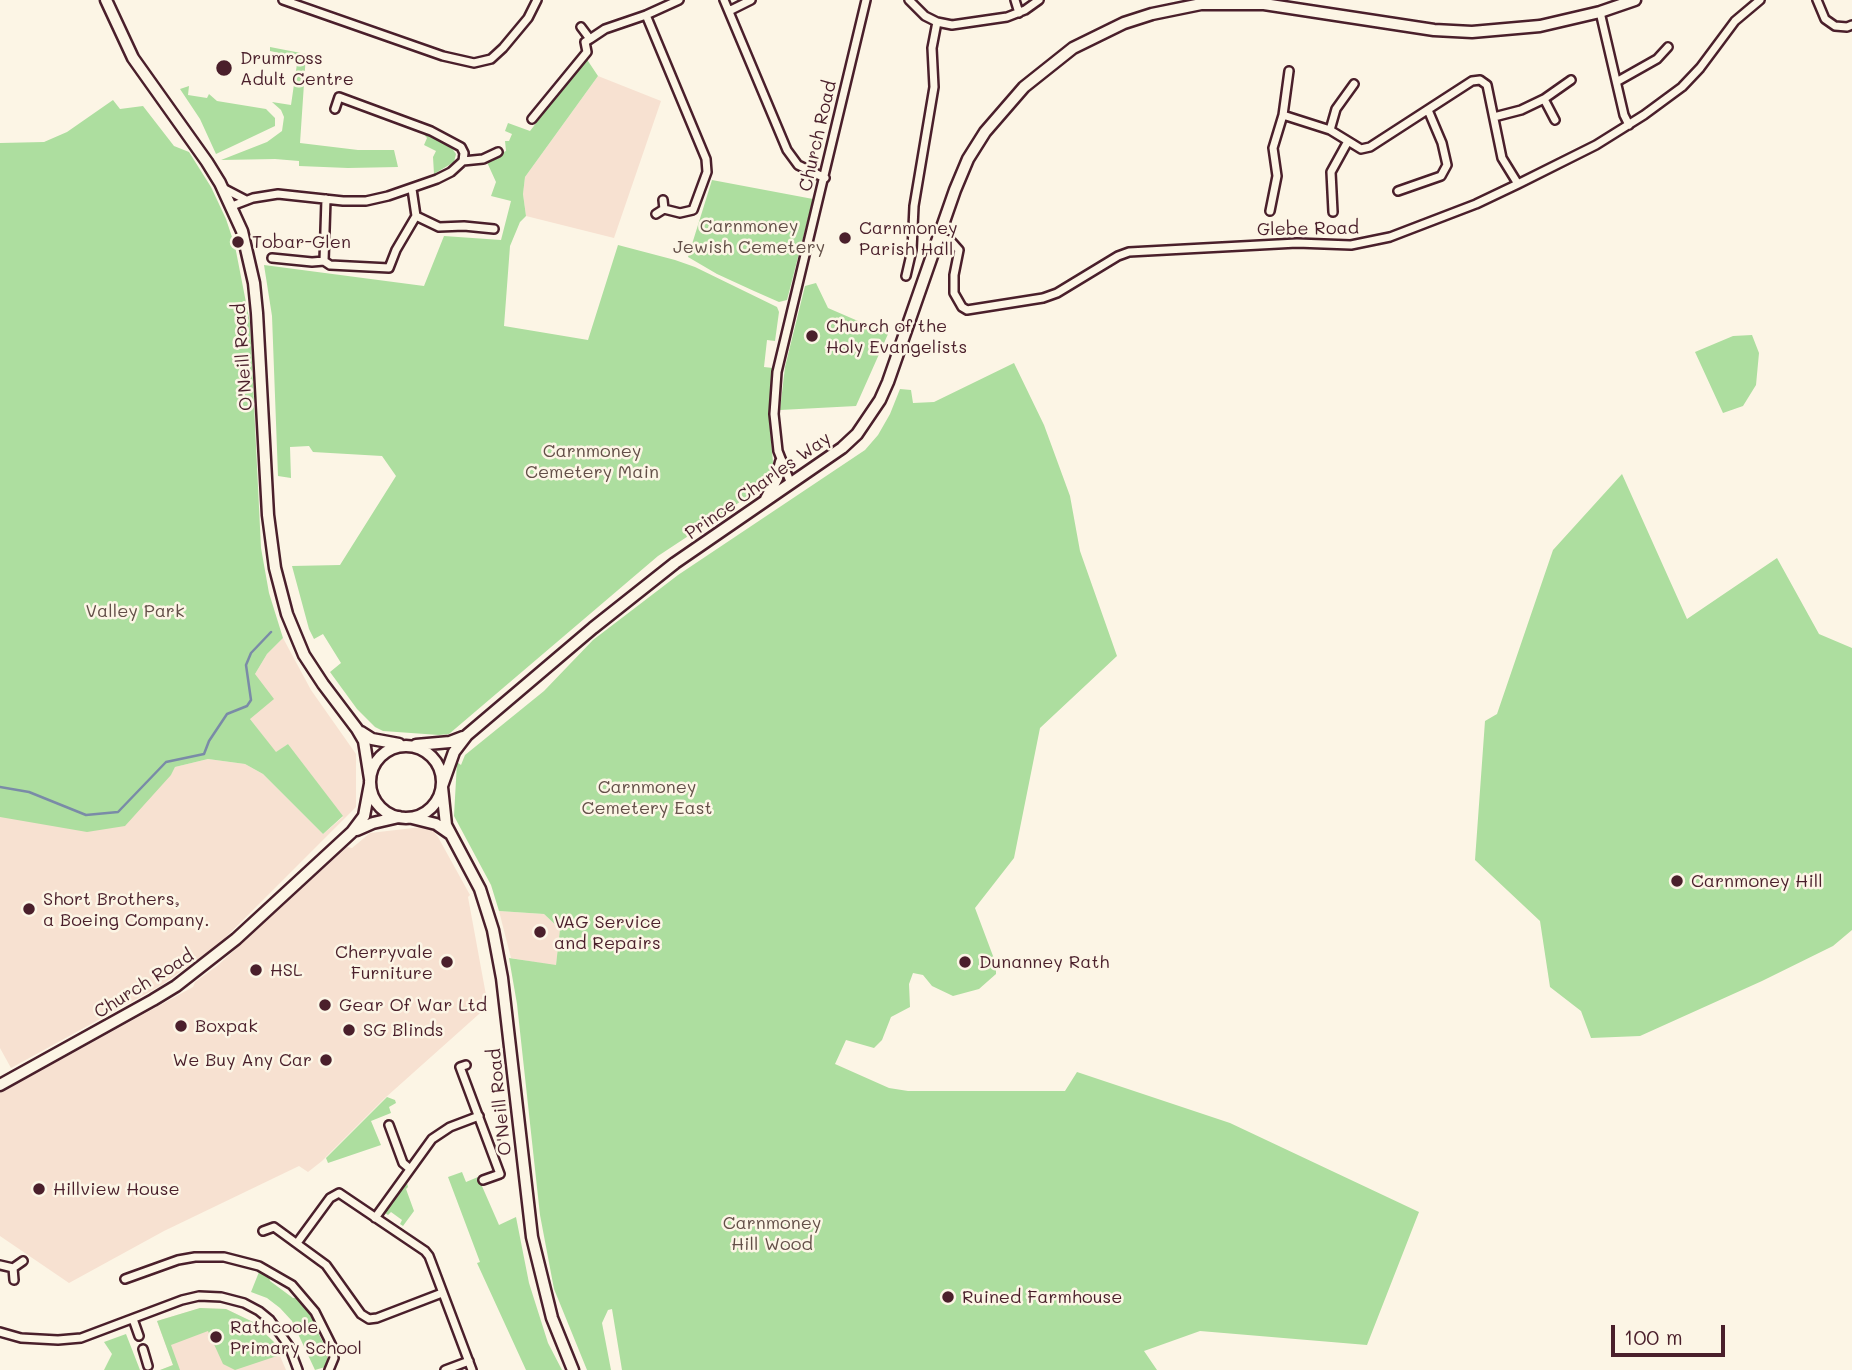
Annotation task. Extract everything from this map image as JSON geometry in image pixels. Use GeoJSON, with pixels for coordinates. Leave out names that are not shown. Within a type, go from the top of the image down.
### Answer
{"type":"FeatureCollection","features":[{"type":"Feature","properties":{"kind":"street"},"geometry":{"type":"LineString","coordinates":[[107,3],[118,0]]}},
{"type":"Feature","properties":{"kind":"street"},"geometry":{"type":"LineString","coordinates":[[283,0],[443,55],[474,63],[491,59],[503,48],[528,18],[537,0]]}},
{"type":"Feature","properties":{"kind":"street"},"geometry":{"type":"LineString","coordinates":[[656,0],[660,8]]}},
{"type":"Feature","properties":{"kind":"street"},"geometry":{"type":"LineString","coordinates":[[532,119],[587,52],[585,42],[605,29],[680,0]]}},
{"type":"Feature","properties":{"kind":"street"},"geometry":{"type":"LineString","coordinates":[[724,0],[787,150],[798,165],[825,178]]}},
{"type":"Feature","properties":{"kind":"street"},"geometry":{"type":"LineString","coordinates":[[729,11],[751,0]]}},
{"type":"Feature","properties":{"kind":"street","name":"Church Road"},"geometry":{"type":"LineString","coordinates":[[791,484],[781,462],[775,414],[779,363],[866,0]]}},
{"type":"Feature","properties":{"kind":"street"},"geometry":{"type":"LineString","coordinates":[[909,0],[925,16],[952,25],[1019,13],[1039,0]]}},
{"type":"Feature","properties":{"kind":"street"},"geometry":{"type":"LineString","coordinates":[[1015,0],[1019,13]]}},
{"type":"Feature","properties":{"kind":"street","name":"Prince Charles Way"},"geometry":{"type":"LineString","coordinates":[[442,786],[454,751],[467,735],[624,602],[675,563],[842,448],[857,434],[880,400],[954,190],[968,159],[1005,107],[1039,74],[1073,48],[1134,20],[1201,4],[1264,4],[1423,28],[1472,32],[1540,26],[1600,12],[1635,0]]}},
{"type":"Feature","properties":{"kind":"street","name":"Glebe Road"},"geometry":{"type":"LineString","coordinates":[[938,236],[951,241],[959,250],[954,293],[962,307],[974,310],[1057,293],[1129,252],[1297,243],[1352,245],[1374,242],[1476,204],[1596,145],[1629,125],[1682,87],[1700,68],[1735,21],[1760,0]]}},
{"type":"Feature","properties":{"kind":"street"},"geometry":{"type":"LineString","coordinates":[[1817,0],[1825,19],[1835,26],[1852,25]]}},
{"type":"Feature","properties":{"kind":"street","name":"O'Neill Road"},"geometry":{"type":"LineString","coordinates":[[107,3],[139,69],[223,188],[245,242],[255,293],[268,515],[275,568],[287,614],[304,655],[364,741],[370,781]]}},
{"type":"Feature","properties":{"kind":"street"},"geometry":{"type":"LineString","coordinates":[[1600,12],[1624,115],[1629,125]]}},
{"type":"Feature","properties":{"kind":"street"},"geometry":{"type":"LineString","coordinates":[[646,15],[706,159],[707,172],[693,210],[680,213],[664,209],[656,214]]}},
{"type":"Feature","properties":{"kind":"street"},"geometry":{"type":"LineString","coordinates":[[906,276],[911,257],[915,206],[933,87],[932,48],[937,22]]}},
{"type":"Feature","properties":{"kind":"street"},"geometry":{"type":"LineString","coordinates":[[581,27],[590,39]]}},
{"type":"Feature","properties":{"kind":"street"},"geometry":{"type":"LineString","coordinates":[[1618,81],[1657,59],[1668,47]]}},
{"type":"Feature","properties":{"kind":"street"},"geometry":{"type":"LineString","coordinates":[[1270,211],[1277,176],[1273,148],[1283,115],[1289,71]]}},
{"type":"Feature","properties":{"kind":"street"},"geometry":{"type":"LineString","coordinates":[[1283,115],[1330,130],[1347,143],[1361,149],[1370,147],[1472,80],[1480,80],[1488,85],[1502,158],[1518,184]]}},
{"type":"Feature","properties":{"kind":"street"},"geometry":{"type":"LineString","coordinates":[[1494,117],[1521,110],[1544,99],[1572,80]]}},
{"type":"Feature","properties":{"kind":"street"},"geometry":{"type":"LineString","coordinates":[[1330,130],[1336,109],[1354,84]]}},
{"type":"Feature","properties":{"kind":"street"},"geometry":{"type":"LineString","coordinates":[[232,206],[278,194],[366,201],[412,189],[451,172],[463,160],[461,147],[431,131],[339,97],[335,109]]}},
{"type":"Feature","properties":{"kind":"street"},"geometry":{"type":"LineString","coordinates":[[1544,99],[1555,120]]}},
{"type":"Feature","properties":{"kind":"street"},"geometry":{"type":"LineString","coordinates":[[1398,191],[1441,176],[1447,165],[1442,143],[1428,110]]}},
{"type":"Feature","properties":{"kind":"street"},"geometry":{"type":"LineString","coordinates":[[1333,212],[1329,183],[1331,172],[1347,143]]}},
{"type":"Feature","properties":{"kind":"street"},"geometry":{"type":"LineString","coordinates":[[463,160],[482,159],[498,152]]}},
{"type":"Feature","properties":{"kind":"street"},"geometry":{"type":"LineString","coordinates":[[223,188],[246,201]]}},
{"type":"Feature","properties":{"kind":"street"},"geometry":{"type":"LineString","coordinates":[[272,258],[389,268],[416,216],[412,189]]}},
{"type":"Feature","properties":{"kind":"street"},"geometry":{"type":"LineString","coordinates":[[324,261],[326,199]]}},
{"type":"Feature","properties":{"kind":"street"},"geometry":{"type":"LineString","coordinates":[[663,200],[664,209]]}},
{"type":"Feature","properties":{"kind":"street"},"geometry":{"type":"LineString","coordinates":[[416,216],[439,227],[494,229]]}},
{"type":"Feature","properties":{"kind":"street"},"geometry":{"type":"LineString","coordinates":[[764,502],[777,478],[781,462]]}},
{"type":"Feature","properties":{"kind":"street"},"geometry":{"type":"LineString","coordinates":[[357,729],[372,739],[424,750],[436,762],[442,777],[442,786],[436,802],[424,813],[404,817]]}},
{"type":"Feature","properties":{"kind":"street","name":"Prince Charles Way"},"geometry":{"type":"LineString","coordinates":[[408,746],[432,746],[467,735]]}},
{"type":"Feature","properties":{"kind":"street"},"geometry":{"type":"LineString","coordinates":[[408,746],[392,748],[379,757],[370,781],[379,806],[404,817],[426,820],[450,833]]}},
{"type":"Feature","properties":{"kind":"street","name":"Church Road"},"geometry":{"type":"LineString","coordinates":[[0,1085],[176,986],[236,939],[352,832],[364,816],[370,781]]}},
{"type":"Feature","properties":{"kind":"street","name":"O'Neill Road"},"geometry":{"type":"LineString","coordinates":[[442,786],[441,801],[450,833],[480,889],[493,930],[502,978],[533,1246],[552,1318],[573,1370]]}},
{"type":"Feature","properties":{"kind":"street","name":"Church Road"},"geometry":{"type":"LineString","coordinates":[[352,832],[373,823],[404,817]]}},
{"type":"Feature","properties":{"kind":"street"},"geometry":{"type":"LineString","coordinates":[[466,1065],[460,1067],[500,1174],[483,1180]]}},
{"type":"Feature","properties":{"kind":"street"},"geometry":{"type":"LineString","coordinates":[[375,1218],[432,1139],[440,1132],[479,1116]]}},
{"type":"Feature","properties":{"kind":"street"},"geometry":{"type":"LineString","coordinates":[[389,1125],[403,1163],[409,1168]]}},
{"type":"Feature","properties":{"kind":"street"},"geometry":{"type":"LineString","coordinates":[[297,1243],[334,1194],[340,1193],[425,1251],[472,1370]]}},
{"type":"Feature","properties":{"kind":"street"},"geometry":{"type":"LineString","coordinates":[[264,1231],[274,1227],[326,1265],[360,1314],[369,1318],[377,1318],[442,1293]]}},
{"type":"Feature","properties":{"kind":"street"},"geometry":{"type":"LineString","coordinates":[[129,1275],[195,1257],[224,1257],[260,1266],[292,1285],[315,1312],[332,1346],[334,1358],[328,1370]]}},
{"type":"Feature","properties":{"kind":"street"},"geometry":{"type":"LineString","coordinates":[[0,1265],[13,1268],[23,1261]]}},
{"type":"Feature","properties":{"kind":"street"},"geometry":{"type":"LineString","coordinates":[[13,1268],[14,1280]]}},
{"type":"Feature","properties":{"kind":"street"},"geometry":{"type":"LineString","coordinates":[[0,1332],[25,1338],[81,1338],[199,1296],[221,1297],[236,1300],[259,1311],[270,1320],[289,1346],[298,1370]]}},
{"type":"Feature","properties":{"kind":"street"},"geometry":{"type":"LineString","coordinates":[[133,1319],[138,1336]]}},
{"type":"Feature","properties":{"kind":"street"},"geometry":{"type":"LineString","coordinates":[[143,1349],[148,1366]]}},
{"type":"Feature","properties":{"kind":"street"},"geometry":{"type":"LineString","coordinates":[[445,1370],[468,1361]]}},
{"type":"Feature","properties":{"kind":"shaded area"},"geometry":{"type":"Polygon","coordinates":[[[598,76],[661,101],[614,238],[526,216],[523,194],[525,177],[598,76]]]}},
{"type":"Feature","properties":{"kind":"shaded area"},"geometry":{"type":"Polygon","coordinates":[[[283,638],[311,690],[356,754],[356,807],[219,944],[162,985],[11,1068],[0,1048],[0,817],[171,775],[175,767],[208,759],[245,764],[263,774],[323,834],[343,817],[288,744],[276,753],[250,719],[255,674],[267,654],[283,638]]]}},
{"type":"Feature","properties":{"kind":"shaded area"},"geometry":{"type":"Polygon","coordinates":[[[422,827],[433,831],[438,837],[470,895],[468,897],[488,1006],[385,1098],[308,1172],[299,1166],[164,1231],[69,1283],[0,1236],[0,1093],[193,987],[195,982],[217,966],[347,847],[352,848],[370,833],[422,827]]]}},
{"type":"Feature","properties":{"kind":"shaded area"},"geometry":{"type":"Polygon","coordinates":[[[499,911],[544,914],[560,929],[556,966],[511,958],[499,911]]]}},
{"type":"Feature","properties":{"kind":"shaded area","name":"Rathcoole Primary School"},"geometry":{"type":"Polygon","coordinates":[[[200,1308],[226,1309],[253,1322],[274,1342],[286,1370],[160,1370],[173,1365],[157,1321],[200,1308]]]}},
{"type":"Feature","properties":{"kind":"green space"},"geometry":{"type":"Polygon","coordinates":[[[270,47],[306,54],[300,143],[358,150],[394,150],[398,167],[299,166],[299,161],[275,159],[221,160],[267,142],[282,131],[284,117],[272,102],[291,105],[298,57],[270,51],[270,47]]]}},
{"type":"Feature","properties":{"kind":"green space","name":"Carnmoney Cemetery Main"},"geometry":{"type":"Polygon","coordinates":[[[586,58],[598,76],[525,177],[523,194],[526,216],[520,222],[510,246],[504,326],[588,340],[618,245],[695,267],[777,307],[779,312],[775,341],[767,340],[764,367],[773,368],[769,416],[773,463],[770,482],[658,556],[449,734],[383,731],[375,727],[357,709],[330,672],[341,663],[323,634],[314,639],[292,566],[340,565],[396,476],[382,456],[313,452],[309,446],[290,447],[291,478],[278,476],[272,316],[264,265],[424,286],[444,236],[501,240],[511,201],[491,196],[496,182],[486,160],[506,151],[505,141],[509,141],[512,134],[505,131],[508,123],[530,131],[586,58]]]}},
{"type":"Feature","properties":{"kind":"green space"},"geometry":{"type":"Polygon","coordinates":[[[189,86],[188,95],[207,98],[209,94],[217,101],[266,109],[275,118],[275,126],[216,154],[200,119],[180,89],[189,86]]]}},
{"type":"Feature","properties":{"kind":"green space","name":"Valley Park"},"geometry":{"type":"Polygon","coordinates":[[[113,100],[120,109],[143,106],[174,146],[189,152],[211,187],[235,246],[250,323],[261,548],[269,593],[283,638],[267,654],[255,674],[274,699],[250,719],[276,752],[288,744],[343,816],[323,834],[263,774],[245,764],[208,759],[175,767],[171,775],[125,826],[87,832],[0,817],[0,143],[44,142],[67,132],[113,100]]]}},
{"type":"Feature","properties":{"kind":"green space"},"geometry":{"type":"Polygon","coordinates":[[[422,132],[449,144],[456,154],[454,162],[434,174],[433,157],[436,151],[424,145],[427,138],[422,132]]]}},
{"type":"Feature","properties":{"kind":"green space","name":"Carnmoney Jewish Cemetery"},"geometry":{"type":"Polygon","coordinates":[[[712,180],[813,199],[787,300],[779,302],[717,274],[688,257],[712,180]]]}},
{"type":"Feature","properties":{"kind":"green space"},"geometry":{"type":"Polygon","coordinates":[[[816,283],[828,308],[888,334],[856,406],[780,410],[785,367],[805,286],[816,283]]]}},
{"type":"Feature","properties":{"kind":"green space"},"geometry":{"type":"Polygon","coordinates":[[[1752,335],[1759,353],[1756,385],[1743,406],[1723,413],[1695,352],[1733,336],[1752,335]]]}},
{"type":"Feature","properties":{"kind":"green space"},"geometry":{"type":"Polygon","coordinates":[[[1014,363],[1044,425],[1070,496],[1080,551],[1117,656],[1040,728],[1014,858],[975,908],[996,964],[996,974],[979,989],[953,996],[932,986],[923,975],[913,973],[909,984],[910,1007],[891,1017],[882,1040],[874,1048],[846,1040],[835,1064],[889,1088],[908,1091],[1065,1091],[1077,1072],[1230,1123],[1419,1212],[1367,1345],[1200,1331],[1144,1351],[1157,1370],[622,1370],[612,1309],[608,1310],[602,1323],[611,1370],[587,1370],[554,1289],[540,1215],[517,1004],[509,958],[556,965],[560,929],[544,914],[499,911],[491,885],[454,816],[457,762],[461,765],[465,755],[544,691],[593,640],[678,575],[865,450],[878,435],[900,389],[911,390],[913,403],[934,402],[1014,363]]]}},
{"type":"Feature","properties":{"kind":"green space"},"geometry":{"type":"Polygon","coordinates":[[[1622,474],[1687,619],[1777,558],[1819,634],[1852,648],[1852,930],[1833,946],[1640,1036],[1591,1038],[1581,1011],[1550,987],[1540,921],[1475,860],[1485,721],[1497,714],[1553,550],[1622,474]]]}},
{"type":"Feature","properties":{"kind":"green space"},"geometry":{"type":"Polygon","coordinates":[[[387,1097],[396,1103],[389,1107],[391,1113],[371,1121],[381,1145],[328,1163],[326,1158],[387,1097]]]}},
{"type":"Feature","properties":{"kind":"green space"},"geometry":{"type":"Polygon","coordinates":[[[462,1172],[466,1182],[478,1177],[499,1225],[516,1217],[529,1283],[548,1343],[562,1370],[526,1370],[477,1263],[480,1262],[448,1177],[462,1172]]]}},
{"type":"Feature","properties":{"kind":"green space"},"geometry":{"type":"Polygon","coordinates":[[[407,1183],[406,1189],[414,1211],[403,1226],[400,1224],[402,1220],[391,1212],[388,1215],[385,1213],[407,1183]]]}},
{"type":"Feature","properties":{"kind":"green space"},"geometry":{"type":"Polygon","coordinates":[[[259,1272],[305,1307],[325,1346],[328,1361],[325,1367],[315,1370],[292,1321],[280,1308],[267,1298],[251,1292],[259,1272]]]}},
{"type":"Feature","properties":{"kind":"green space","name":"Rathcoole Primary School"},"geometry":{"type":"Polygon","coordinates":[[[200,1308],[226,1309],[253,1322],[274,1342],[280,1355],[235,1370],[223,1364],[208,1331],[171,1345],[180,1370],[160,1370],[173,1365],[157,1321],[200,1308]]]}},
{"type":"Feature","properties":{"kind":"green space"},"geometry":{"type":"Polygon","coordinates":[[[126,1334],[140,1370],[104,1370],[112,1354],[104,1342],[126,1334]]]}},
{"type":"Feature","properties":{"kind":"waterway"},"geometry":{"type":"LineString","coordinates":[[0,787],[29,792],[86,815],[118,812],[166,762],[204,754],[209,741],[227,714],[247,706],[251,700],[246,665],[251,653],[271,632]]}},
{"type":"Feature","properties":{"kind":"place","name":"Drumross Adult Centre"},"geometry":{"type":"Point","coordinates":[224,68]}},
{"type":"Feature","properties":{"kind":"place","name":"Carnmoney Parish Hall"},"geometry":{"type":"Point","coordinates":[845,238]}},
{"type":"Feature","properties":{"kind":"place","name":"Tobar-Glen"},"geometry":{"type":"Point","coordinates":[238,242]}},
{"type":"Feature","properties":{"kind":"place","name":"Church of the Holy Evangelists"},"geometry":{"type":"Point","coordinates":[812,336]}},
{"type":"Feature","properties":{"kind":"place","name":"Carnmoney Hill"},"geometry":{"type":"Point","coordinates":[1677,881]}},
{"type":"Feature","properties":{"kind":"place","name":"Short Brothers, a Boeing Company."},"geometry":{"type":"Point","coordinates":[29,909]}},
{"type":"Feature","properties":{"kind":"place","name":"VAG Service and Repairs"},"geometry":{"type":"Point","coordinates":[540,932]}},
{"type":"Feature","properties":{"kind":"place","name":"Cherryvale Furniture"},"geometry":{"type":"Point","coordinates":[447,962]}},
{"type":"Feature","properties":{"kind":"place","name":"Dunanney Rath"},"geometry":{"type":"Point","coordinates":[965,962]}},
{"type":"Feature","properties":{"kind":"place","name":"HSL"},"geometry":{"type":"Point","coordinates":[256,970]}},
{"type":"Feature","properties":{"kind":"place","name":"Gear Of War Ltd"},"geometry":{"type":"Point","coordinates":[325,1005]}},
{"type":"Feature","properties":{"kind":"place","name":"Boxpak"},"geometry":{"type":"Point","coordinates":[181,1026]}},
{"type":"Feature","properties":{"kind":"place","name":"SG Blinds"},"geometry":{"type":"Point","coordinates":[349,1030]}},
{"type":"Feature","properties":{"kind":"place","name":"We Buy Any Car"},"geometry":{"type":"Point","coordinates":[326,1060]}},
{"type":"Feature","properties":{"kind":"place","name":"Hillview House"},"geometry":{"type":"Point","coordinates":[39,1189]}},
{"type":"Feature","properties":{"kind":"place","name":"Ruined Farmhouse"},"geometry":{"type":"Point","coordinates":[948,1297]}},
{"type":"Feature","properties":{"kind":"place","name":"Rathcoole Primary School"},"geometry":{"type":"Point","coordinates":[216,1337]}},
{"type":"Feature","properties":{"kind":"park label","name":"Carnmoney Cemetery East"},"geometry":{"type":"Point","coordinates":[647,797]}},
{"type":"Feature","properties":{"kind":"park label","name":"Carnmoney Hill Wood"},"geometry":{"type":"Point","coordinates":[772,1233]}}]}
